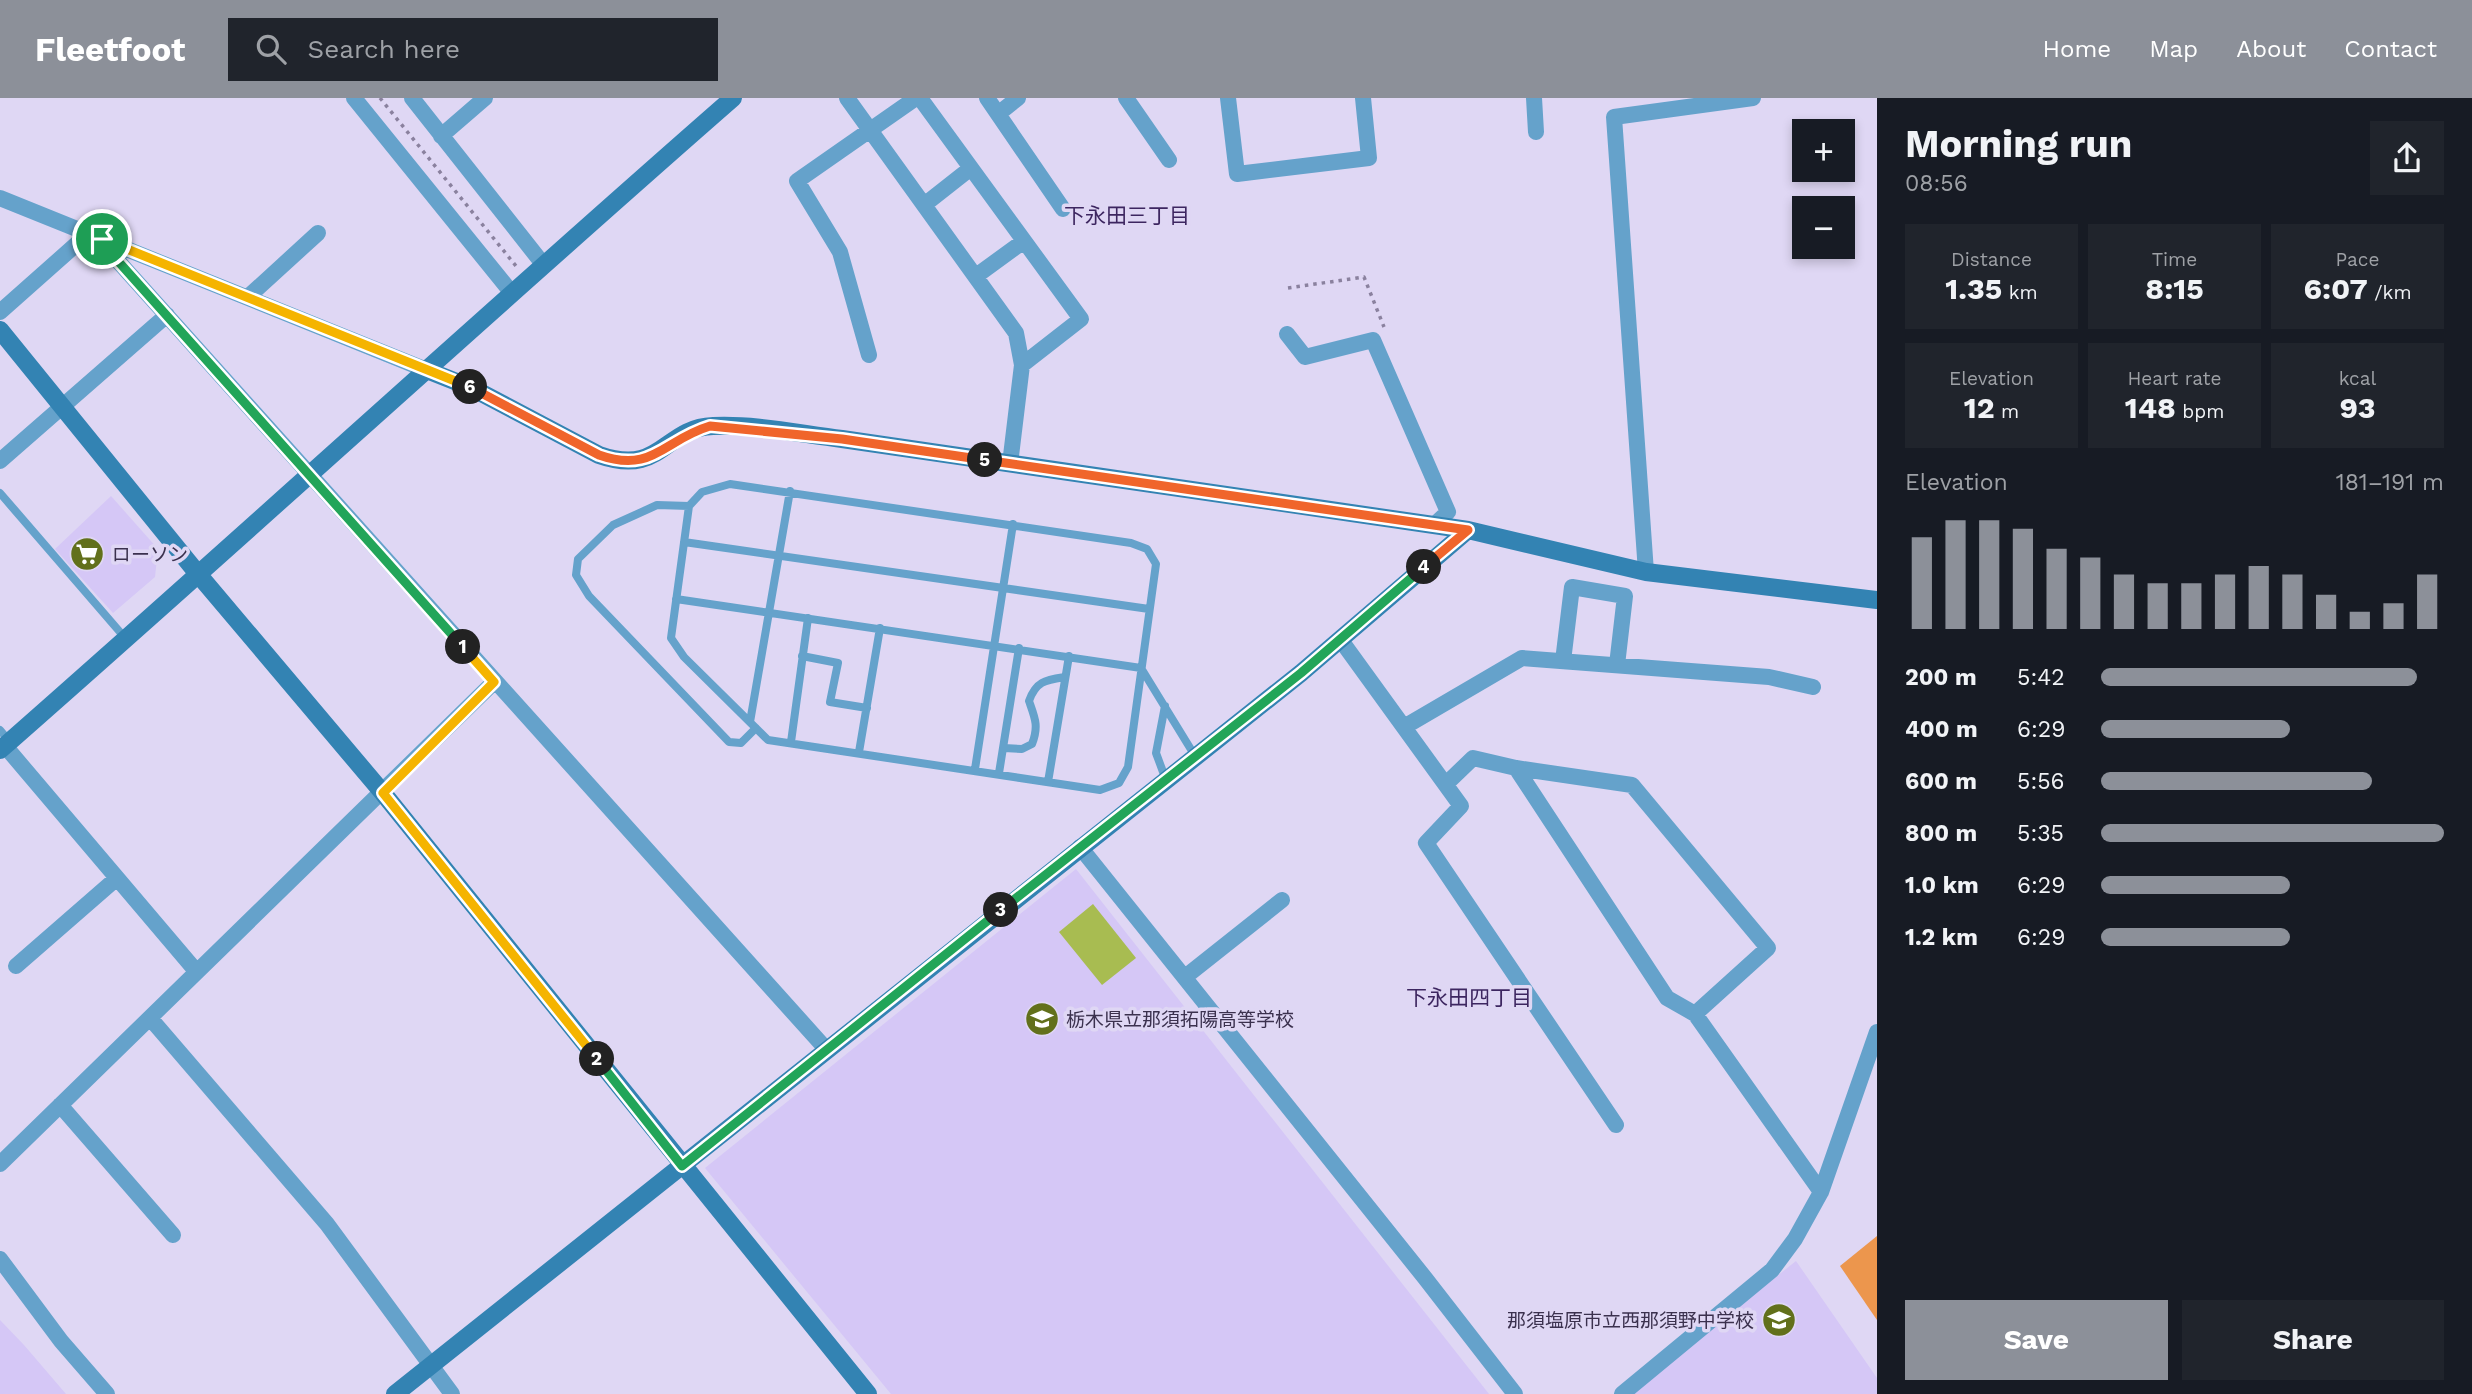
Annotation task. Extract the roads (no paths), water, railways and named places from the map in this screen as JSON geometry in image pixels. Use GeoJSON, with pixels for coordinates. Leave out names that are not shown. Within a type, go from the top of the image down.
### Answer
{"type":"FeatureCollection","features":[{"type":"Feature","properties":{"kind":"street"},"geometry":{"type":"LineString","coordinates":[[354,98],[511,292]]}},
{"type":"Feature","properties":{"kind":"street"},"geometry":{"type":"LineString","coordinates":[[412,98],[543,264]]}},
{"type":"Feature","properties":{"kind":"street"},"geometry":{"type":"LineString","coordinates":[[441,136],[485,98]]}},
{"type":"Feature","properties":{"kind":"street"},"geometry":{"type":"LineString","coordinates":[[196,971],[4,742],[312,476],[424,369],[733,98]]}},
{"type":"Feature","properties":{"kind":"street"},"geometry":{"type":"LineString","coordinates":[[848,98],[1016,333],[1022,365],[1010,464]]}},
{"type":"Feature","properties":{"kind":"street"},"geometry":{"type":"LineString","coordinates":[[869,355],[840,252],[797,181],[918,98],[1081,319],[1022,365]]}},
{"type":"Feature","properties":{"kind":"street"},"geometry":{"type":"LineString","coordinates":[[987,98],[1063,209]]}},
{"type":"Feature","properties":{"kind":"street"},"geometry":{"type":"LineString","coordinates":[[998,114],[1018,98]]}},
{"type":"Feature","properties":{"kind":"street"},"geometry":{"type":"LineString","coordinates":[[1126,98],[1169,160]]}},
{"type":"Feature","properties":{"kind":"street"},"geometry":{"type":"LineString","coordinates":[[1228,98],[1237,174],[1369,158],[1363,98]]}},
{"type":"Feature","properties":{"kind":"street"},"geometry":{"type":"LineString","coordinates":[[1534,98],[1536,132]]}},
{"type":"Feature","properties":{"kind":"street"},"geometry":{"type":"LineString","coordinates":[[1646,572],[1614,117],[1670,103],[1753,98]]}},
{"type":"Feature","properties":{"kind":"street"},"geometry":{"type":"LineString","coordinates":[[924,205],[971,167]]}},
{"type":"Feature","properties":{"kind":"street"},"geometry":{"type":"LineString","coordinates":[[0,198],[472,388],[599,455],[619,462],[639,462],[691,431],[710,426],[842,439],[1468,530],[1646,572],[1877,600]]}},
{"type":"Feature","properties":{"kind":"street"},"geometry":{"type":"LineString","coordinates":[[248,298],[318,233]]}},
{"type":"Feature","properties":{"kind":"street"},"geometry":{"type":"LineString","coordinates":[[0,312],[96,236]]}},
{"type":"Feature","properties":{"kind":"street"},"geometry":{"type":"LineString","coordinates":[[96,236],[826,1049]]}},
{"type":"Feature","properties":{"kind":"street"},"geometry":{"type":"LineString","coordinates":[[976,276],[1024,241]]}},
{"type":"Feature","properties":{"kind":"street"},"geometry":{"type":"LineString","coordinates":[[0,461],[167,315]]}},
{"type":"Feature","properties":{"kind":"street"},"geometry":{"type":"LineString","coordinates":[[0,330],[198,574],[383,793],[868,1394]]}},
{"type":"Feature","properties":{"kind":"street"},"geometry":{"type":"LineString","coordinates":[[1287,334],[1305,357],[1373,340],[1448,512],[1434,525]]}},
{"type":"Feature","properties":{"kind":"street"},"geometry":{"type":"LineString","coordinates":[[395,1394],[1166,780],[1340,639],[1468,530]]}},
{"type":"Feature","properties":{"kind":"street"},"geometry":{"type":"LineString","coordinates":[[1563,661],[1572,587],[1625,596],[1617,666]]}},
{"type":"Feature","properties":{"kind":"street"},"geometry":{"type":"LineString","coordinates":[[1340,639],[1461,806],[1426,843],[1616,1125]]}},
{"type":"Feature","properties":{"kind":"street"},"geometry":{"type":"LineString","coordinates":[[1404,727],[1522,658],[1769,677],[1813,687]]}},
{"type":"Feature","properties":{"kind":"street"},"geometry":{"type":"LineString","coordinates":[[0,1164],[494,682]]}},
{"type":"Feature","properties":{"kind":"street"},"geometry":{"type":"LineString","coordinates":[[1446,784],[1473,758],[1516,768],[1632,785],[1768,948],[1695,1014]]}},
{"type":"Feature","properties":{"kind":"street"},"geometry":{"type":"LineString","coordinates":[[1516,768],[1667,998],[1695,1014],[1821,1192]]}},
{"type":"Feature","properties":{"kind":"street"},"geometry":{"type":"LineString","coordinates":[[1080,847],[1515,1394]]}},
{"type":"Feature","properties":{"kind":"street"},"geometry":{"type":"LineString","coordinates":[[16,966],[117,878]]}},
{"type":"Feature","properties":{"kind":"street"},"geometry":{"type":"LineString","coordinates":[[1185,977],[1282,900]]}},
{"type":"Feature","properties":{"kind":"street"},"geometry":{"type":"LineString","coordinates":[[150,1018],[327,1224],[452,1394]]}},
{"type":"Feature","properties":{"kind":"street"},"geometry":{"type":"LineString","coordinates":[[1622,1394],[1772,1270],[1796,1239],[1821,1192],[1877,1032]]}},
{"type":"Feature","properties":{"kind":"street"},"geometry":{"type":"LineString","coordinates":[[60,1105],[173,1235]]}},
{"type":"Feature","properties":{"kind":"street"},"geometry":{"type":"LineString","coordinates":[[0,1259],[61,1341],[107,1394]]}},
{"type":"Feature","properties":{"kind":"lane"},"geometry":{"type":"LineString","coordinates":[[730,484],[790,491],[1131,543],[1147,549],[1156,564],[1128,767],[1119,783],[1100,790],[975,769],[768,740],[684,657],[671,638],[689,506],[702,492],[730,484]]}},
{"type":"Feature","properties":{"kind":"lane"},"geometry":{"type":"LineString","coordinates":[[689,506],[657,505],[613,525],[578,559],[576,575],[589,596],[729,742],[741,743],[753,725],[790,491]]}},
{"type":"Feature","properties":{"kind":"lane"},"geometry":{"type":"LineString","coordinates":[[0,493],[126,639]]}},
{"type":"Feature","properties":{"kind":"lane"},"geometry":{"type":"LineString","coordinates":[[975,769],[1013,524]]}},
{"type":"Feature","properties":{"kind":"lane"},"geometry":{"type":"LineString","coordinates":[[684,542],[1149,609]]}},
{"type":"Feature","properties":{"kind":"lane"},"geometry":{"type":"LineString","coordinates":[[676,599],[995,644],[1142,668],[1195,756]]}},
{"type":"Feature","properties":{"kind":"lane"},"geometry":{"type":"LineString","coordinates":[[791,742],[808,618]]}},
{"type":"Feature","properties":{"kind":"lane"},"geometry":{"type":"LineString","coordinates":[[859,752],[880,628]]}},
{"type":"Feature","properties":{"kind":"lane"},"geometry":{"type":"LineString","coordinates":[[999,773],[1019,648]]}},
{"type":"Feature","properties":{"kind":"lane"},"geometry":{"type":"LineString","coordinates":[[802,656],[838,663],[830,702],[867,708]]}},
{"type":"Feature","properties":{"kind":"lane"},"geometry":{"type":"LineString","coordinates":[[1048,782],[1069,656]]}},
{"type":"Feature","properties":{"kind":"lane"},"geometry":{"type":"LineString","coordinates":[[1004,748],[1022,749],[1032,744],[1037,732],[1037,719],[1029,701],[1033,689],[1041,681],[1065,677]]}},
{"type":"Feature","properties":{"kind":"lane"},"geometry":{"type":"LineString","coordinates":[[1165,706],[1156,753],[1166,780]]}},
{"type":"Feature","properties":{"kind":"place","name":"ローソン"},"geometry":{"type":"Point","coordinates":[87,554]}},
{"type":"Feature","properties":{"kind":"place","name":"栃木県立那須拓陽高等学校"},"geometry":{"type":"Point","coordinates":[1042,1019]}},
{"type":"Feature","properties":{"kind":"place","name":"那須塩原市立西那須野中学校"},"geometry":{"type":"Point","coordinates":[1779,1320]}},
{"type":"Feature","properties":{"kind":"district","name":"下永田三丁目"},"geometry":{"type":"Point","coordinates":[1127,215]}},
{"type":"Feature","properties":{"kind":"district","name":"下永田四丁目"},"geometry":{"type":"Point","coordinates":[1469,997]}}]}
